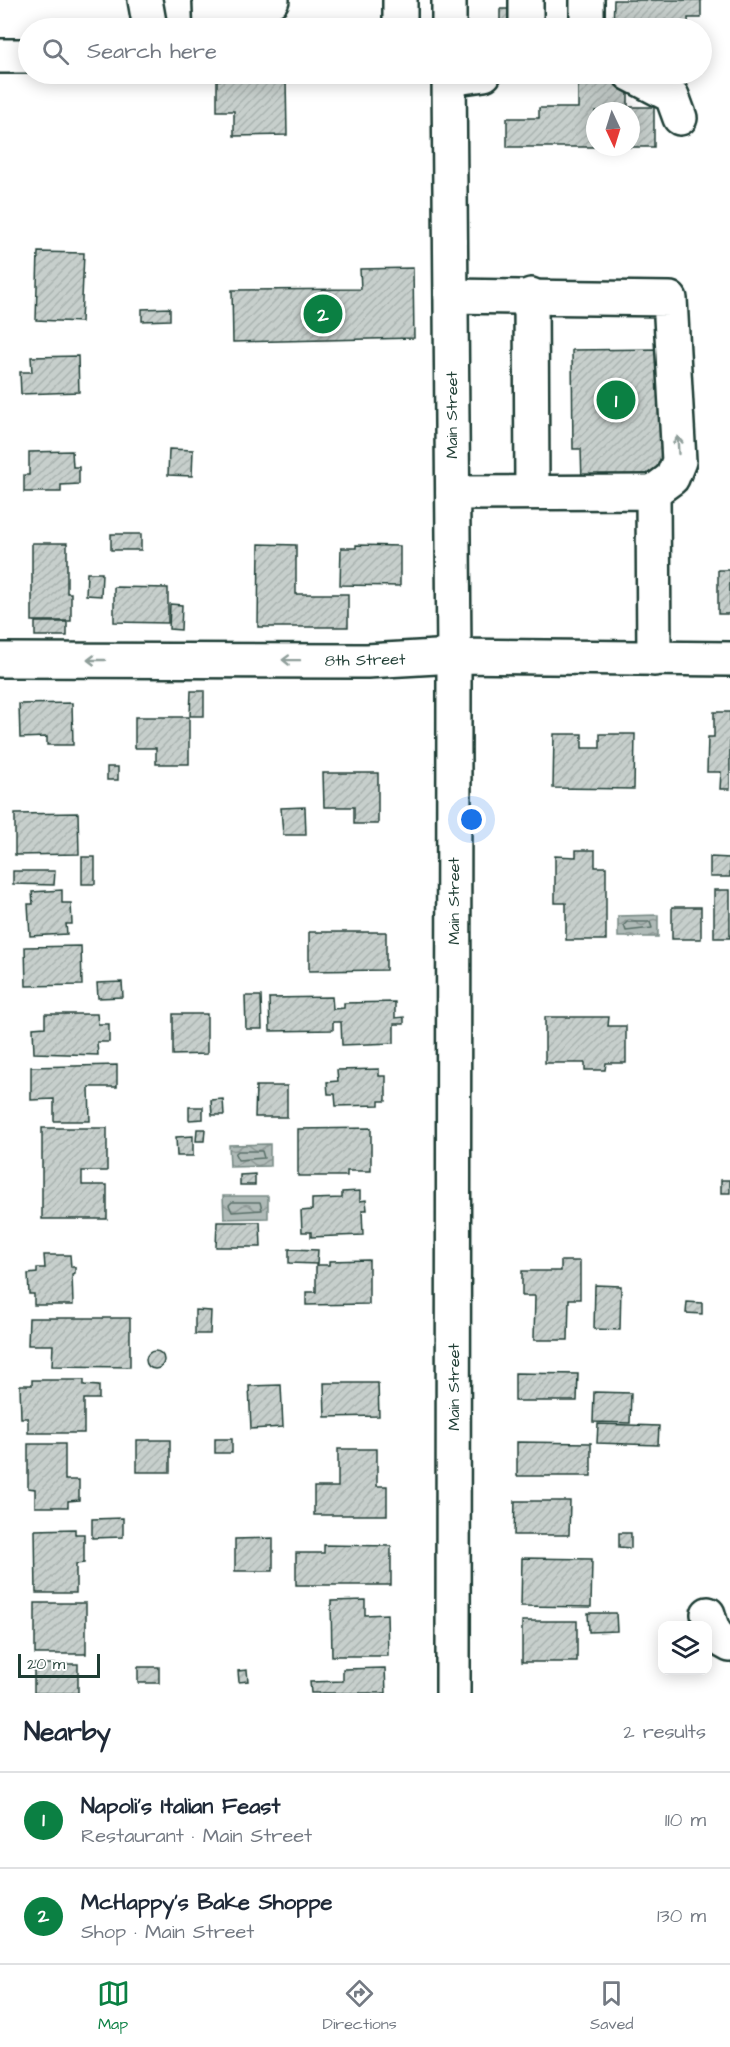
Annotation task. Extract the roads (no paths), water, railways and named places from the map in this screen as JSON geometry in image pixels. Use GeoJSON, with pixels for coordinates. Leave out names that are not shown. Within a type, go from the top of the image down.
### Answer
{"type":"FeatureCollection","features":[{"type":"Feature","properties":{"kind":"main road"},"geometry":{"type":"LineString","coordinates":[[145,0],[148,18]]}},
{"type":"Feature","properties":{"kind":"main road"},"geometry":{"type":"LineString","coordinates":[[210,0],[211,18]]}},
{"type":"Feature","properties":{"kind":"main road"},"geometry":{"type":"LineString","coordinates":[[233,18],[272,0]]}},
{"type":"Feature","properties":{"kind":"main road"},"geometry":{"type":"LineString","coordinates":[[400,0],[400,18]]}},
{"type":"Feature","properties":{"kind":"main road"},"geometry":{"type":"LineString","coordinates":[[449,0],[449,18]]}},
{"type":"Feature","properties":{"kind":"main road"},"geometry":{"type":"LineString","coordinates":[[526,0],[526,18]]}},
{"type":"Feature","properties":{"kind":"main road"},"geometry":{"type":"LineString","coordinates":[[587,0],[588,18]]}},
{"type":"Feature","properties":{"kind":"main road"},"geometry":{"type":"LineString","coordinates":[[0,56],[18,56]]}},
{"type":"Feature","properties":{"kind":"main road","name":"Main Street"},"geometry":{"type":"LineString","coordinates":[[449,84],[454,656],[453,1693]]}},
{"type":"Feature","properties":{"kind":"main road"},"geometry":{"type":"LineString","coordinates":[[649,84],[672,96],[680,118]]}},
{"type":"Feature","properties":{"kind":"main road"},"geometry":{"type":"LineString","coordinates":[[531,295],[532,492]]}},
{"type":"Feature","properties":{"kind":"main road"},"geometry":{"type":"LineString","coordinates":[[451,296],[531,295],[670,299],[679,461],[672,478],[653,492],[453,493]]}},
{"type":"Feature","properties":{"kind":"main road"},"geometry":{"type":"LineString","coordinates":[[653,492],[654,659]]}},
{"type":"Feature","properties":{"kind":"main road","name":"8th Street"},"geometry":{"type":"LineString","coordinates":[[0,660],[367,661],[454,656],[730,659]]}},
{"type":"Feature","properties":{"kind":"main road"},"geometry":{"type":"LineString","coordinates":[[708,1614],[712,1630],[719,1639],[730,1645]]}},
{"type":"Feature","properties":{"kind":"water"},"geometry":{"type":"Polygon","coordinates":[[[658,915],[658,937],[618,937],[618,916],[658,915]]]}},
{"type":"Feature","properties":{"kind":"water"},"geometry":{"type":"Polygon","coordinates":[[[270,1144],[270,1166],[230,1167],[229,1145],[270,1144]]]}},
{"type":"Feature","properties":{"kind":"water"},"geometry":{"type":"Polygon","coordinates":[[[223,1196],[268,1196],[268,1218],[224,1219],[223,1196]]]}},
{"type":"Feature","properties":{"kind":"place","name":"McHappy’s Bake Shoppe"},"geometry":{"type":"Point","coordinates":[323,314]}},
{"type":"Feature","properties":{"kind":"place","name":"Napoli’s Italian Feast"},"geometry":{"type":"Point","coordinates":[616,400]}}]}
